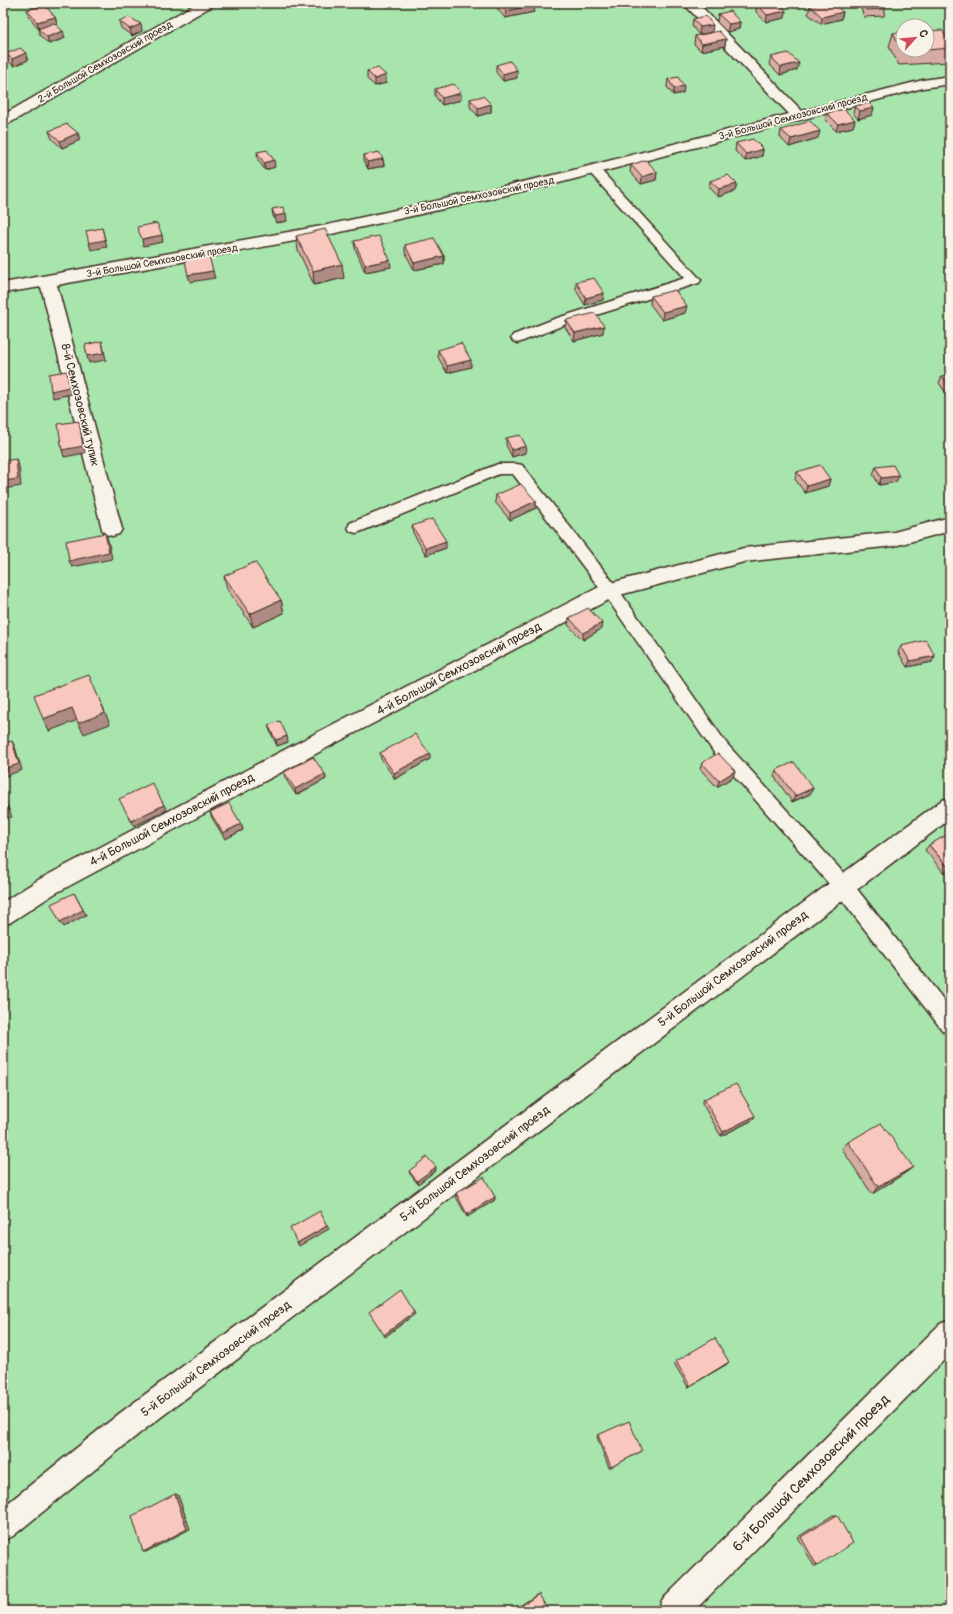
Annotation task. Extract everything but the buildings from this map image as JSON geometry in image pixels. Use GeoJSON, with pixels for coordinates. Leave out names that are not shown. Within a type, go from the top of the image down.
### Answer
{"type":"FeatureCollection","features":[{"type":"Feature","properties":{"kind":"street","name":"2-й Большой Семхозовский проезд"},"geometry":{"type":"LineString","coordinates":[[3,121],[208,3]]}},
{"type":"Feature","properties":{"kind":"street"},"geometry":{"type":"LineString","coordinates":[[690,3],[799,116]]}},
{"type":"Feature","properties":{"kind":"street","name":"3-й Большой Семхозовский проезд"},"geometry":{"type":"LineString","coordinates":[[3,288],[48,282],[327,230],[594,170],[923,84],[950,80]]}},
{"type":"Feature","properties":{"kind":"street","name":"8-й Семхозовский тупик"},"geometry":{"type":"LineString","coordinates":[[48,282],[112,529]]}},
{"type":"Feature","properties":{"kind":"street","name":"4-й Большой Семхозовский проезд"},"geometry":{"type":"LineString","coordinates":[[3,914],[53,883],[610,590],[744,555],[894,539],[950,524]]}},
{"type":"Feature","properties":{"kind":"street","name":"5-й Большой Семхозовский проезд"},"geometry":{"type":"LineString","coordinates":[[3,1526],[130,1423],[950,807]]}},
{"type":"Feature","properties":{"kind":"street","name":"6-й Большой Семхозовский проезд"},"geometry":{"type":"LineString","coordinates":[[673,1611],[950,1334]]}},
{"type":"Feature","properties":{"kind":"lane"},"geometry":{"type":"LineString","coordinates":[[518,338],[559,322],[694,280],[594,170]]}},
{"type":"Feature","properties":{"kind":"lane"},"geometry":{"type":"LineString","coordinates":[[356,527],[498,469],[517,469],[610,590],[721,749],[843,886],[950,1024]]}},
{"type":"Feature","properties":{"kind":"green space"},"geometry":{"type":"Polygon","coordinates":[[[3,3],[950,3],[950,1611],[3,1611],[3,3]]]}}]}
